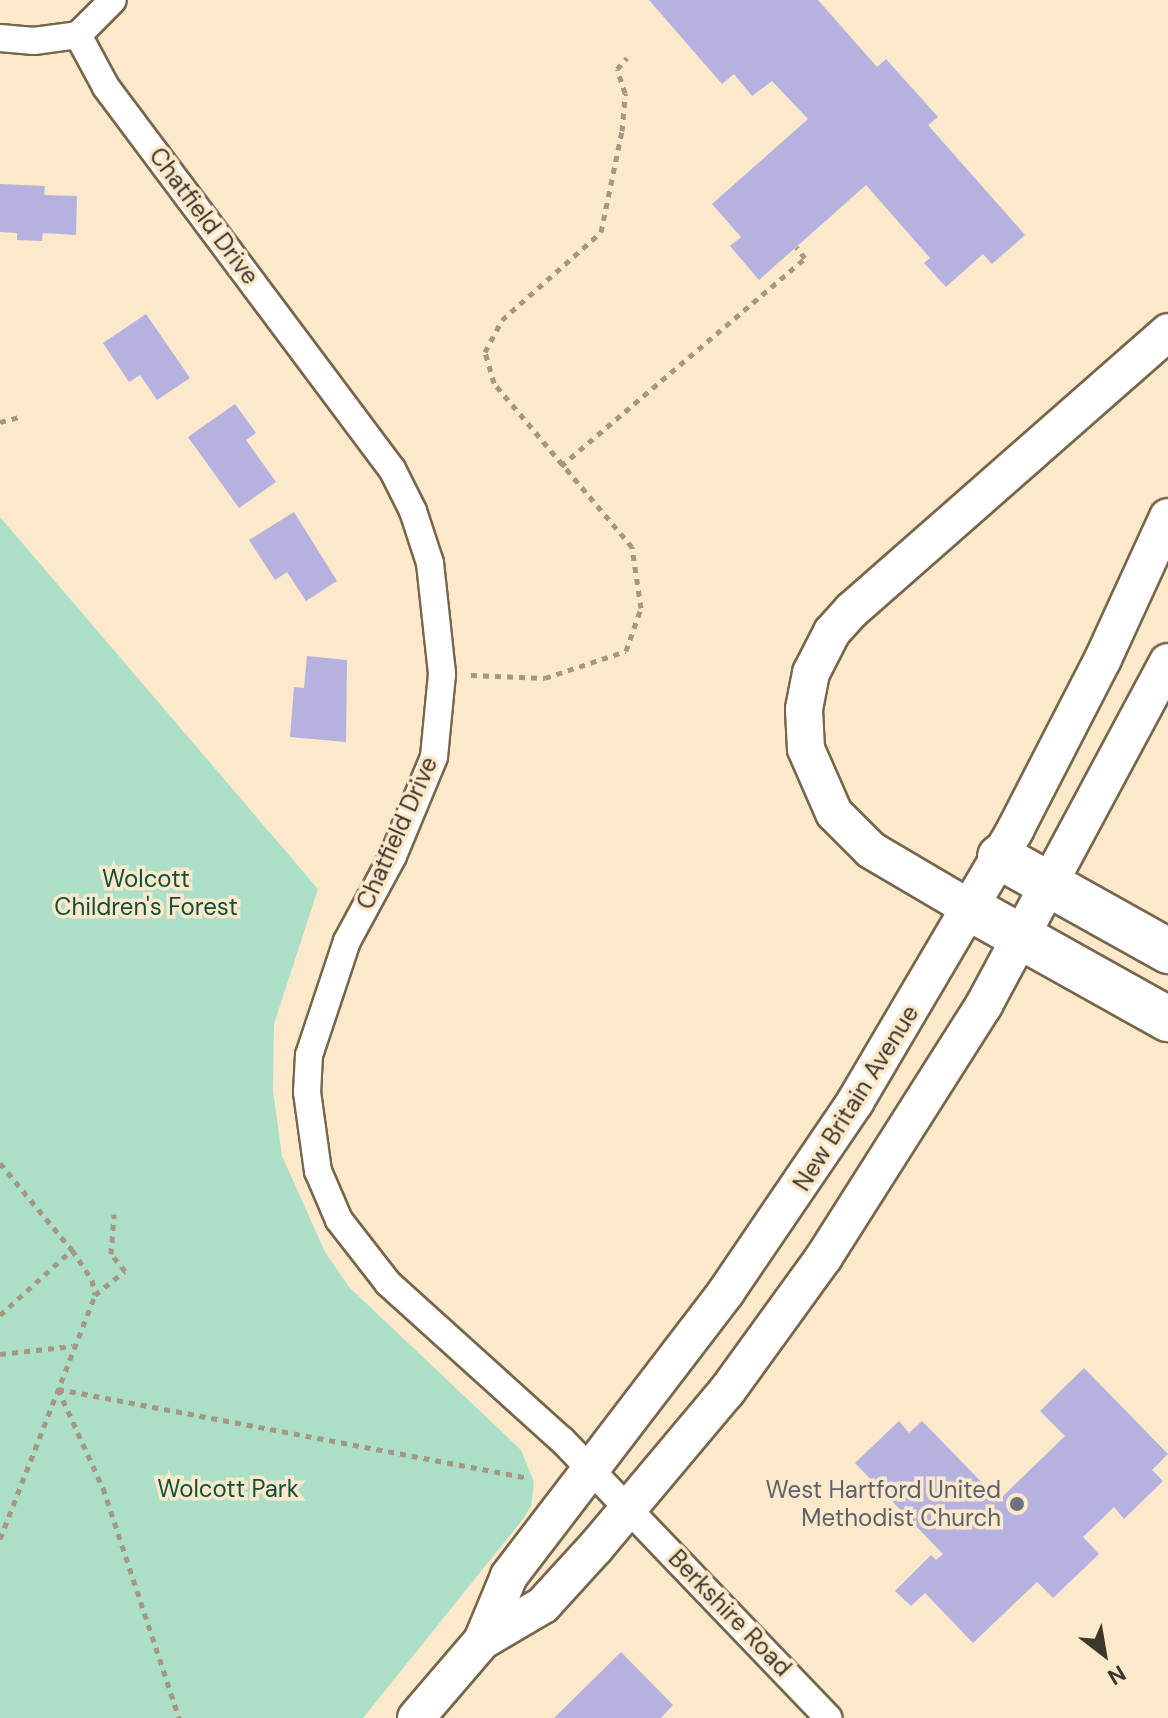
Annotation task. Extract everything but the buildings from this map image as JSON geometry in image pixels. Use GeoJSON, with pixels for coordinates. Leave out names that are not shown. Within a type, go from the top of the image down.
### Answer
{"type":"FeatureCollection","features":[{"type":"Feature","properties":{"kind":"highway"},"geometry":{"type":"LineString","coordinates":[[1000,857],[1168,951]]}},
{"type":"Feature","properties":{"kind":"highway"},"geometry":{"type":"LineString","coordinates":[[971,909],[1168,1019]]}},
{"type":"Feature","properties":{"kind":"main road"},"geometry":{"type":"LineString","coordinates":[[971,909],[871,850],[834,813],[806,749],[804,709],[811,673],[832,632],[852,610],[1168,332]]}},
{"type":"Feature","properties":{"kind":"main road","name":"New Britain Avenue"},"geometry":{"type":"LineString","coordinates":[[416,1718],[482,1641],[509,1576],[592,1470],[796,1194],[1000,857],[1109,648],[1168,517]]}},
{"type":"Feature","properties":{"kind":"main road","name":"New Britain Avenue"},"geometry":{"type":"LineString","coordinates":[[482,1641],[543,1605],[630,1509],[727,1391],[824,1257],[918,1114],[1022,937],[1168,662]]}},
{"type":"Feature","properties":{"kind":"street"},"geometry":{"type":"LineString","coordinates":[[0,38],[34,41],[78,35],[113,0]]}},
{"type":"Feature","properties":{"kind":"street","name":"Chatfield Drive"},"geometry":{"type":"LineString","coordinates":[[78,35],[106,87],[392,469],[413,511],[430,563],[442,674],[434,757],[319,1013],[307,1092],[315,1157],[339,1220],[364,1256],[630,1509]]}},
{"type":"Feature","properties":{"kind":"street","name":"Berkshire Road"},"geometry":{"type":"LineString","coordinates":[[630,1509],[829,1718]]}},
{"type":"Feature","properties":{"kind":"path"},"geometry":{"type":"LineString","coordinates":[[442,674],[545,678],[626,651],[641,608],[632,547],[494,383],[485,352],[502,320],[601,232],[622,131],[625,93],[617,69],[627,58]]}},
{"type":"Feature","properties":{"kind":"path"},"geometry":{"type":"LineString","coordinates":[[561,466],[805,258],[796,247]]}},
{"type":"Feature","properties":{"kind":"path"},"geometry":{"type":"LineString","coordinates":[[0,422],[22,416]]}},
{"type":"Feature","properties":{"kind":"path"},"geometry":{"type":"LineString","coordinates":[[0,1163],[72,1250],[92,1280],[95,1295]]}},
{"type":"Feature","properties":{"kind":"path"},"geometry":{"type":"LineString","coordinates":[[0,1539],[95,1295],[125,1271],[111,1254],[114,1214]]}},
{"type":"Feature","properties":{"kind":"path"},"geometry":{"type":"LineString","coordinates":[[0,1315],[72,1250]]}},
{"type":"Feature","properties":{"kind":"path"},"geometry":{"type":"LineString","coordinates":[[0,1354],[73,1346]]}},
{"type":"Feature","properties":{"kind":"path"},"geometry":{"type":"LineString","coordinates":[[58,1389],[529,1478]]}},
{"type":"Feature","properties":{"kind":"path"},"geometry":{"type":"LineString","coordinates":[[58,1389],[103,1488],[179,1718]]}},
{"type":"Feature","properties":{"kind":"green space","name":"Wolcott Park"},"geometry":{"type":"Polygon","coordinates":[[[0,517],[318,889],[274,1024],[273,1091],[282,1156],[325,1252],[349,1287],[521,1450],[534,1482],[531,1506],[523,1519],[363,1718],[0,1718],[0,517]]]}},
{"type":"Feature","properties":{"kind":"place","name":"West Hartford United Methodist Church"},"geometry":{"type":"Point","coordinates":[1017,1504]}},
{"type":"Feature","properties":{"kind":"park label","name":"Wolcott Children's Forest"},"geometry":{"type":"Point","coordinates":[146,893]}}]}
